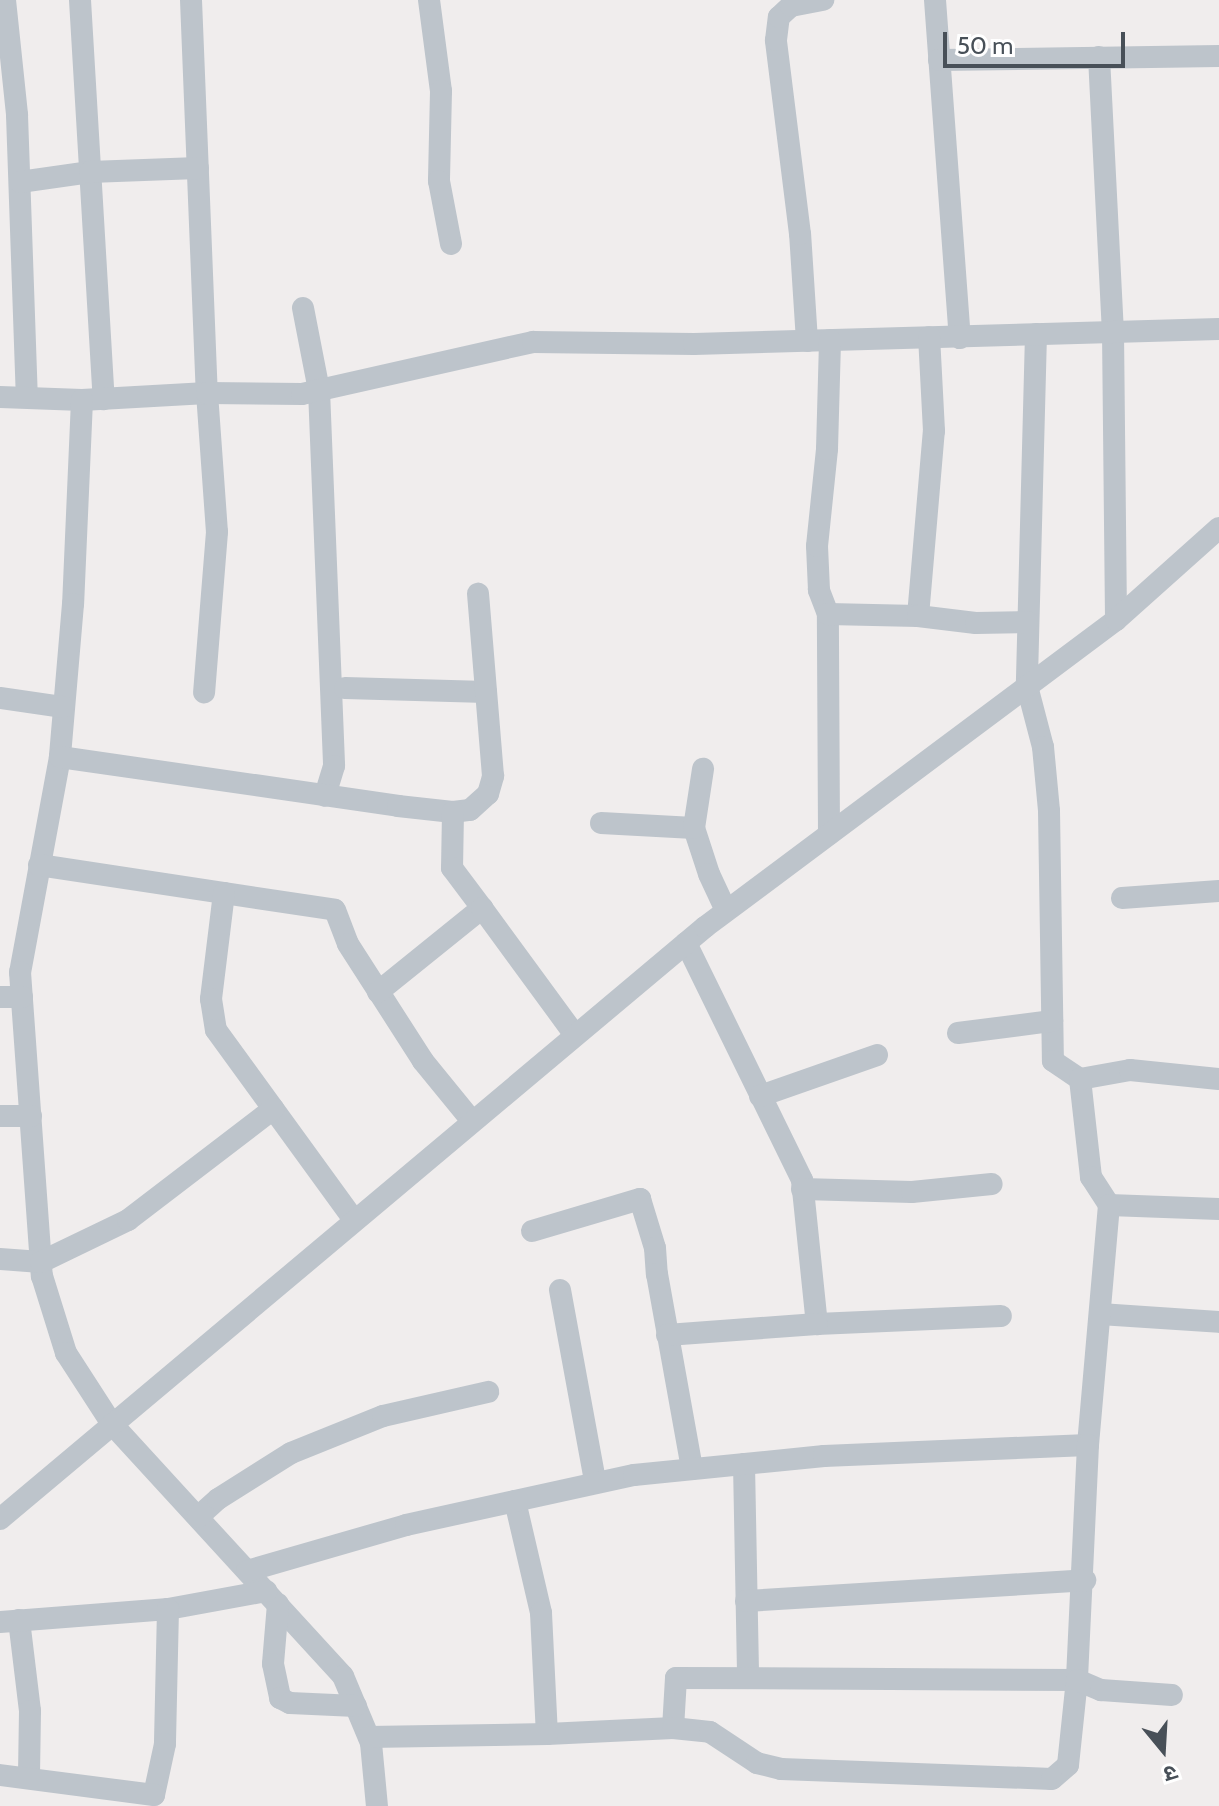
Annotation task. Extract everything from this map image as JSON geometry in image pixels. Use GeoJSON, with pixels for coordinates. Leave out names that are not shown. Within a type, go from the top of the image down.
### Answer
{"type":"FeatureCollection","features":[{"type":"Feature","properties":{"kind":"street"},"geometry":{"type":"LineString","coordinates":[[5,0],[17,115],[27,397]]}},
{"type":"Feature","properties":{"kind":"street"},"geometry":{"type":"LineString","coordinates":[[80,0],[90,172],[93,399],[60,757],[20,972],[11,997],[31,1116],[41,1262],[66,1353],[112,1424],[343,1676],[369,1737],[377,1806]]}},
{"type":"Feature","properties":{"kind":"street"},"geometry":{"type":"LineString","coordinates":[[191,0],[207,393],[217,532],[204,692]]}},
{"type":"Feature","properties":{"kind":"street"},"geometry":{"type":"LineString","coordinates":[[429,0],[441,91],[439,181],[451,244]]}},
{"type":"Feature","properties":{"kind":"street"},"geometry":{"type":"LineString","coordinates":[[807,341],[800,234],[776,40],[779,17],[791,6],[823,0]]}},
{"type":"Feature","properties":{"kind":"street"},"geometry":{"type":"LineString","coordinates":[[935,0],[960,338]]}},
{"type":"Feature","properties":{"kind":"street"},"geometry":{"type":"LineString","coordinates":[[939,60],[1219,56]]}},
{"type":"Feature","properties":{"kind":"street"},"geometry":{"type":"LineString","coordinates":[[1099,57],[1113,332],[1116,620]]}},
{"type":"Feature","properties":{"kind":"street"},"geometry":{"type":"LineString","coordinates":[[20,182],[90,172],[198,168]]}},
{"type":"Feature","properties":{"kind":"street"},"geometry":{"type":"LineString","coordinates":[[303,308],[319,390],[334,766],[325,796]]}},
{"type":"Feature","properties":{"kind":"street"},"geometry":{"type":"LineString","coordinates":[[0,397],[93,399],[207,393],[302,394],[533,342],[694,344],[1219,329]]}},
{"type":"Feature","properties":{"kind":"street"},"geometry":{"type":"LineString","coordinates":[[1036,334],[1027,686],[1043,747],[1049,811],[1053,1061],[1080,1079],[1130,1070],[1219,1079]]}},
{"type":"Feature","properties":{"kind":"street"},"geometry":{"type":"LineString","coordinates":[[918,616],[934,431],[929,337]]}},
{"type":"Feature","properties":{"kind":"street"},"geometry":{"type":"LineString","coordinates":[[829,834],[828,614],[819,590],[817,546],[827,449],[830,340]]}},
{"type":"Feature","properties":{"kind":"street"},"geometry":{"type":"LineString","coordinates":[[0,1519],[726,910],[1116,620],[1219,528]]}},
{"type":"Feature","properties":{"kind":"street"},"geometry":{"type":"LineString","coordinates":[[60,757],[325,796],[453,812],[470,810],[481,804],[488,794],[493,776],[478,594]]}},
{"type":"Feature","properties":{"kind":"street"},"geometry":{"type":"LineString","coordinates":[[828,614],[918,616],[976,623],[1027,622]]}},
{"type":"Feature","properties":{"kind":"street"},"geometry":{"type":"LineString","coordinates":[[345,688],[486,692]]}},
{"type":"Feature","properties":{"kind":"street"},"geometry":{"type":"LineString","coordinates":[[0,698],[63,707]]}},
{"type":"Feature","properties":{"kind":"street"},"geometry":{"type":"LineString","coordinates":[[703,769],[694,828],[709,874],[726,910]]}},
{"type":"Feature","properties":{"kind":"street"},"geometry":{"type":"LineString","coordinates":[[453,812],[452,868],[575,1035]]}},
{"type":"Feature","properties":{"kind":"street"},"geometry":{"type":"LineString","coordinates":[[601,823],[694,828]]}},
{"type":"Feature","properties":{"kind":"street"},"geometry":{"type":"LineString","coordinates":[[39,865],[335,910],[348,944],[378,992],[423,1061],[472,1121]]}},
{"type":"Feature","properties":{"kind":"street"},"geometry":{"type":"LineString","coordinates":[[1122,898],[1219,891]]}},
{"type":"Feature","properties":{"kind":"street"},"geometry":{"type":"LineString","coordinates":[[224,893],[211,999],[216,1030],[354,1220]]}},
{"type":"Feature","properties":{"kind":"street"},"geometry":{"type":"LineString","coordinates":[[378,992],[482,908]]}},
{"type":"Feature","properties":{"kind":"street"},"geometry":{"type":"LineString","coordinates":[[686,943],[802,1180],[817,1324]]}},
{"type":"Feature","properties":{"kind":"street"},"geometry":{"type":"LineString","coordinates":[[958,1033],[1052,1021]]}},
{"type":"Feature","properties":{"kind":"street"},"geometry":{"type":"LineString","coordinates":[[760,1096],[877,1055]]}},
{"type":"Feature","properties":{"kind":"street"},"geometry":{"type":"LineString","coordinates":[[369,1737],[673,1728],[710,1732],[757,1763],[781,1769],[1052,1779],[1068,1765],[1085,1580],[1088,1445],[1109,1205],[1091,1177],[1080,1079]]}},
{"type":"Feature","properties":{"kind":"street"},"geometry":{"type":"LineString","coordinates":[[0,1259],[41,1262],[128,1220],[273,1109]]}},
{"type":"Feature","properties":{"kind":"street"},"geometry":{"type":"LineString","coordinates":[[0,1116],[31,1116]]}},
{"type":"Feature","properties":{"kind":"street"},"geometry":{"type":"LineString","coordinates":[[802,1189],[912,1192],[992,1184]]}},
{"type":"Feature","properties":{"kind":"street"},"geometry":{"type":"LineString","coordinates":[[532,1231],[640,1199],[655,1248],[667,1335],[692,1469]]}},
{"type":"Feature","properties":{"kind":"street"},"geometry":{"type":"LineString","coordinates":[[1109,1205],[1219,1209]]}},
{"type":"Feature","properties":{"kind":"street"},"geometry":{"type":"LineString","coordinates":[[560,1290],[595,1481]]}},
{"type":"Feature","properties":{"kind":"street"},"geometry":{"type":"LineString","coordinates":[[1100,1314],[1219,1322]]}},
{"type":"Feature","properties":{"kind":"street"},"geometry":{"type":"LineString","coordinates":[[667,1335],[817,1324],[1001,1316]]}},
{"type":"Feature","properties":{"kind":"street"},"geometry":{"type":"LineString","coordinates":[[198,1517],[218,1499],[291,1453],[383,1416],[488,1392]]}},
{"type":"Feature","properties":{"kind":"street"},"geometry":{"type":"LineString","coordinates":[[247,1571],[406,1525],[595,1481],[824,1456],[1088,1445]]}},
{"type":"Feature","properties":{"kind":"street"},"geometry":{"type":"LineString","coordinates":[[744,1464],[748,1678]]}},
{"type":"Feature","properties":{"kind":"street"},"geometry":{"type":"LineString","coordinates":[[515,1501],[541,1613],[547,1734]]}},
{"type":"Feature","properties":{"kind":"street"},"geometry":{"type":"LineString","coordinates":[[746,1601],[1085,1580]]}},
{"type":"Feature","properties":{"kind":"street"},"geometry":{"type":"LineString","coordinates":[[29,1778],[30,1711],[10,1621],[272,1598]]}},
{"type":"Feature","properties":{"kind":"street"},"geometry":{"type":"LineString","coordinates":[[272,1598],[273,1664],[280,1698],[290,1703],[356,1706]]}},
{"type":"Feature","properties":{"kind":"street"},"geometry":{"type":"LineString","coordinates":[[0,1775],[155,1800],[165,1744],[168,1609]]}},
{"type":"Feature","properties":{"kind":"street"},"geometry":{"type":"LineString","coordinates":[[673,1728],[676,1678],[1077,1680],[1101,1690],[1172,1695]]}}]}
